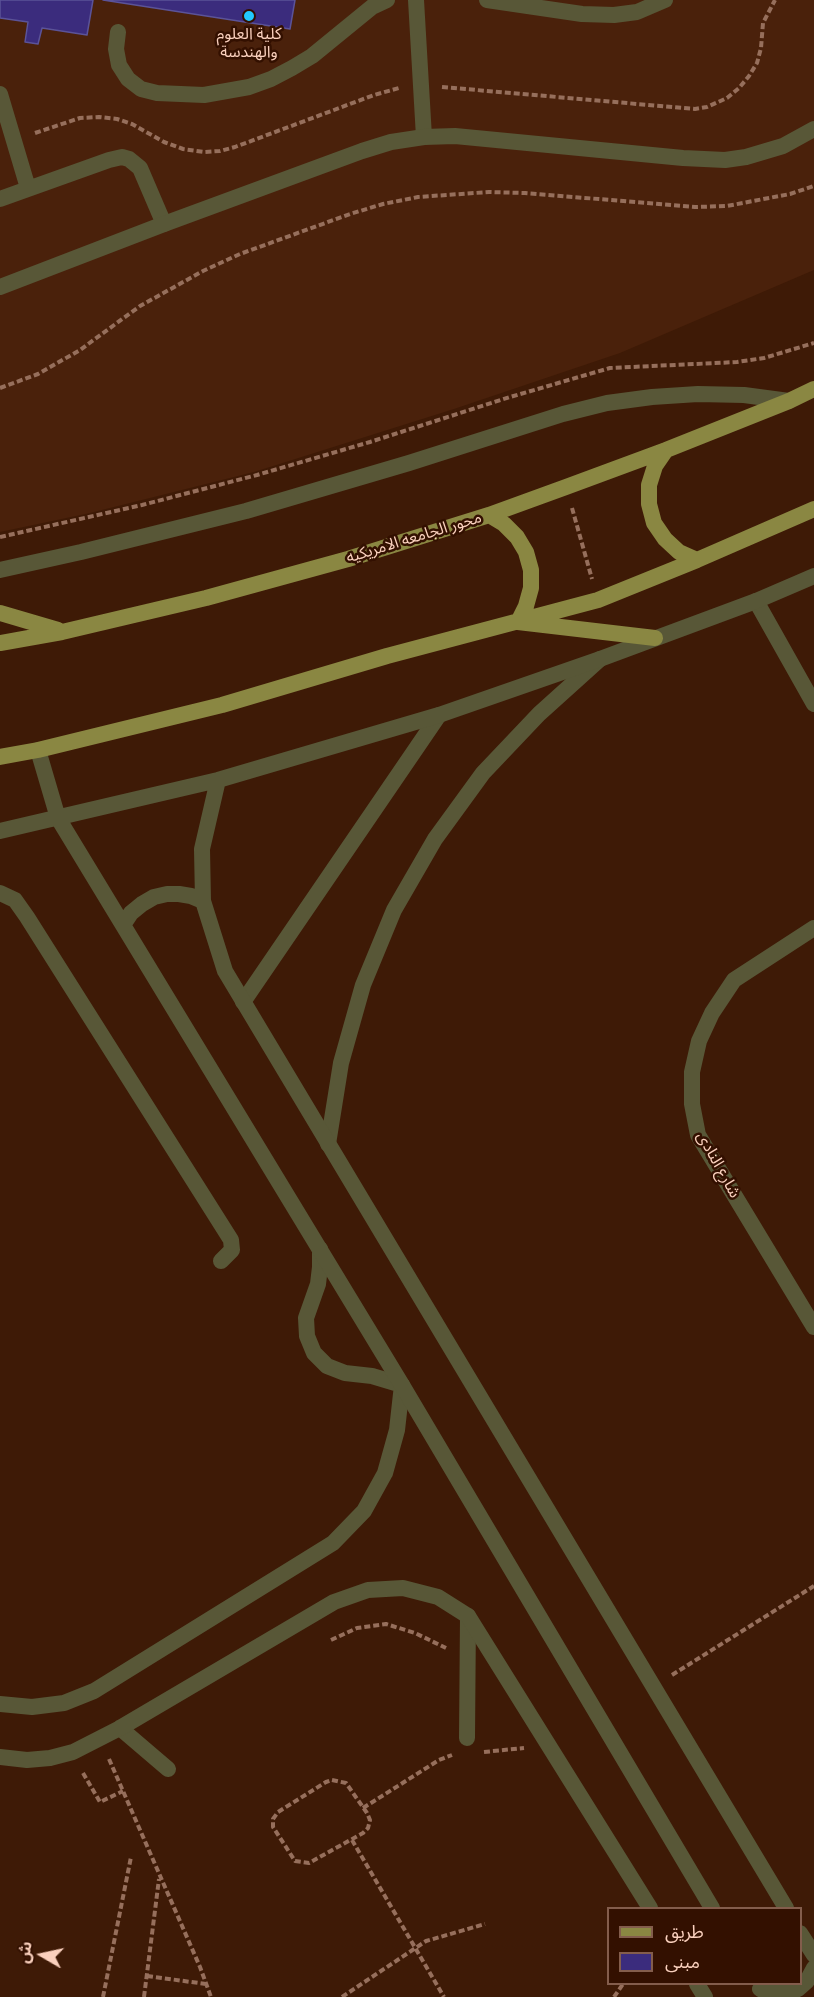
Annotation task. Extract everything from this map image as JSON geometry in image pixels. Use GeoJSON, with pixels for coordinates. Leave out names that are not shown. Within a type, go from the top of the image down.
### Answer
{"type":"FeatureCollection","features":[{"type":"Feature","properties":{"kind":"main road","name":"محور الجامعه الامريكيه"},"geometry":{"type":"LineString","coordinates":[[0,643],[62,632],[206,598],[348,559],[489,515],[566,487],[666,450],[814,389]]}},
{"type":"Feature","properties":{"kind":"main road"},"geometry":{"type":"LineString","coordinates":[[666,450],[655,466],[649,485],[649,504],[654,523],[665,539],[679,552],[697,560]]}},
{"type":"Feature","properties":{"kind":"main road"},"geometry":{"type":"LineString","coordinates":[[0,757],[38,750],[222,705],[355,665],[598,600],[697,560],[814,508]]}},
{"type":"Feature","properties":{"kind":"main road"},"geometry":{"type":"LineString","coordinates":[[489,515],[504,524],[517,537],[526,552],[531,570],[531,588],[518,622]]}},
{"type":"Feature","properties":{"kind":"main road"},"geometry":{"type":"LineString","coordinates":[[0,613],[62,632]]}},
{"type":"Feature","properties":{"kind":"main road"},"geometry":{"type":"LineString","coordinates":[[518,622],[655,638]]}},
{"type":"Feature","properties":{"kind":"street"},"geometry":{"type":"LineString","coordinates":[[416,0],[424,137]]}},
{"type":"Feature","properties":{"kind":"street"},"geometry":{"type":"LineString","coordinates":[[487,0],[522,2],[582,14],[614,15],[637,12],[665,0]]}},
{"type":"Feature","properties":{"kind":"street"},"geometry":{"type":"LineString","coordinates":[[118,32],[116,49],[119,65],[128,79],[141,89],[157,93],[204,95],[249,87],[272,79],[312,56],[377,2]]}},
{"type":"Feature","properties":{"kind":"street"},"geometry":{"type":"LineString","coordinates":[[0,94],[28,188]]}},
{"type":"Feature","properties":{"kind":"street"},"geometry":{"type":"LineString","coordinates":[[0,287],[164,224],[391,142],[424,137],[463,137],[725,160],[746,157],[783,146],[814,129]]}},
{"type":"Feature","properties":{"kind":"street"},"geometry":{"type":"LineString","coordinates":[[0,199],[115,158],[129,159],[140,168],[164,224]]}},
{"type":"Feature","properties":{"kind":"street"},"geometry":{"type":"LineString","coordinates":[[0,570],[246,511],[563,414],[607,403],[698,394],[744,395],[789,401]]}},
{"type":"Feature","properties":{"kind":"street"},"geometry":{"type":"LineString","coordinates":[[0,831],[218,780],[440,715],[600,659],[756,601],[814,576]]}},
{"type":"Feature","properties":{"kind":"street"},"geometry":{"type":"LineString","coordinates":[[756,601],[814,704]]}},
{"type":"Feature","properties":{"kind":"street"},"geometry":{"type":"LineString","coordinates":[[328,1144],[341,1064],[363,985],[394,910],[435,839],[483,773],[539,714],[600,659]]}},
{"type":"Feature","properties":{"kind":"street"},"geometry":{"type":"LineString","coordinates":[[243,1002],[440,715]]}},
{"type":"Feature","properties":{"kind":"street"},"geometry":{"type":"LineString","coordinates":[[38,750],[58,818],[402,1385],[711,1907]]}},
{"type":"Feature","properties":{"kind":"street"},"geometry":{"type":"LineString","coordinates":[[218,780],[202,849],[203,901],[225,971],[785,1907]]}},
{"type":"Feature","properties":{"kind":"street"},"geometry":{"type":"LineString","coordinates":[[0,893],[15,900],[27,917],[231,1240],[232,1250],[221,1261]]}},
{"type":"Feature","properties":{"kind":"street"},"geometry":{"type":"LineString","coordinates":[[123,925],[131,913],[154,897],[179,894],[203,901]]}},
{"type":"Feature","properties":{"kind":"street","name":"شارع النادى"},"geometry":{"type":"LineString","coordinates":[[814,928],[734,980],[712,1013],[699,1041],[692,1072],[692,1104],[698,1135],[814,1327]]}},
{"type":"Feature","properties":{"kind":"street"},"geometry":{"type":"LineString","coordinates":[[320,1249],[318,1284],[306,1318],[307,1336],[314,1353],[327,1366],[345,1373],[372,1376],[402,1385]]}},
{"type":"Feature","properties":{"kind":"street"},"geometry":{"type":"LineString","coordinates":[[0,1704],[32,1707],[64,1703],[94,1691],[333,1543],[364,1511],[385,1473],[397,1430],[402,1385]]}},
{"type":"Feature","properties":{"kind":"street"},"geometry":{"type":"LineString","coordinates":[[0,1756],[27,1760],[51,1758],[73,1752],[120,1728],[334,1602],[368,1590],[403,1588],[438,1597],[468,1616],[649,1907]]}},
{"type":"Feature","properties":{"kind":"street"},"geometry":{"type":"LineString","coordinates":[[464,1746],[468,1616]]}},
{"type":"Feature","properties":{"kind":"street"},"geometry":{"type":"LineString","coordinates":[[120,1728],[168,1769]]}},
{"type":"Feature","properties":{"kind":"street"},"geometry":{"type":"LineString","coordinates":[[802,1935],[814,1955]]}},
{"type":"Feature","properties":{"kind":"street"},"geometry":{"type":"LineString","coordinates":[[760,1990],[769,1993],[789,1993],[807,1981],[814,1968]]}},
{"type":"Feature","properties":{"kind":"path"},"geometry":{"type":"LineString","coordinates":[[0,388],[38,374],[80,350],[140,306],[203,271],[240,254],[383,204],[418,197],[489,192],[695,207],[727,206],[769,199],[814,186]]}},
{"type":"Feature","properties":{"kind":"path"},"geometry":{"type":"LineString","coordinates":[[0,537],[142,506],[256,475],[610,368],[737,362],[764,358],[814,343]]}},
{"type":"Feature","properties":{"kind":"path"},"geometry":{"type":"LineString","coordinates":[[566,487],[598,600]]}},
{"type":"Feature","properties":{"kind":"path"},"geometry":{"type":"LineString","coordinates":[[653,1686],[814,1586]]}},
{"type":"Feature","properties":{"kind":"path"},"geometry":{"type":"LineString","coordinates":[[331,1640],[357,1628],[386,1624],[442,1645],[468,1660]]}},
{"type":"Feature","properties":{"kind":"path"},"geometry":{"type":"LineString","coordinates":[[100,1739],[211,1997]]}},
{"type":"Feature","properties":{"kind":"path"},"geometry":{"type":"LineString","coordinates":[[481,1752],[548,1745]]}},
{"type":"Feature","properties":{"kind":"path"},"geometry":{"type":"LineString","coordinates":[[363,1808],[464,1746]]}},
{"type":"Feature","properties":{"kind":"path"},"geometry":{"type":"LineString","coordinates":[[73,1752],[98,1801],[103,1802],[123,1791]]}},
{"type":"Feature","properties":{"kind":"path"},"geometry":{"type":"LineString","coordinates":[[332,1780],[346,1783],[370,1820],[368,1828],[352,1840],[309,1863],[302,1863],[295,1861],[273,1827],[273,1819],[288,1806],[326,1782],[332,1780]]}},
{"type":"Feature","properties":{"kind":"path"},"geometry":{"type":"LineString","coordinates":[[352,1840],[444,1997]]}},
{"type":"Feature","properties":{"kind":"path"},"geometry":{"type":"LineString","coordinates":[[103,1997],[131,1857]]}},
{"type":"Feature","properties":{"kind":"path"},"geometry":{"type":"LineString","coordinates":[[144,1997],[160,1876]]}},
{"type":"Feature","properties":{"kind":"path"},"geometry":{"type":"LineString","coordinates":[[342,1997],[426,1941],[485,1924]]}},
{"type":"Feature","properties":{"kind":"path"},"geometry":{"type":"LineString","coordinates":[[147,1976],[206,1984]]}},
{"type":"Feature","properties":{"kind":"shaded area"},"geometry":{"type":"Polygon","coordinates":[[[0,0],[814,0],[814,270],[620,353],[454,409],[254,472],[90,513],[0,532],[0,0]]]}},
{"type":"Feature","properties":{"kind":"building"},"geometry":{"type":"Polygon","coordinates":[[[0,0],[93,0],[87,35],[42,28],[38,44],[25,42],[28,22],[0,18],[0,0]]]}},
{"type":"Feature","properties":{"kind":"building","name":"كلية العلوم والهندسة"},"geometry":{"type":"Polygon","coordinates":[[[103,0],[295,0],[290,29],[103,0]]]}},
{"type":"Feature","properties":{"kind":"place","name":"كلية العلوم والهندسة"},"geometry":{"type":"Point","coordinates":[249,16]}}]}
